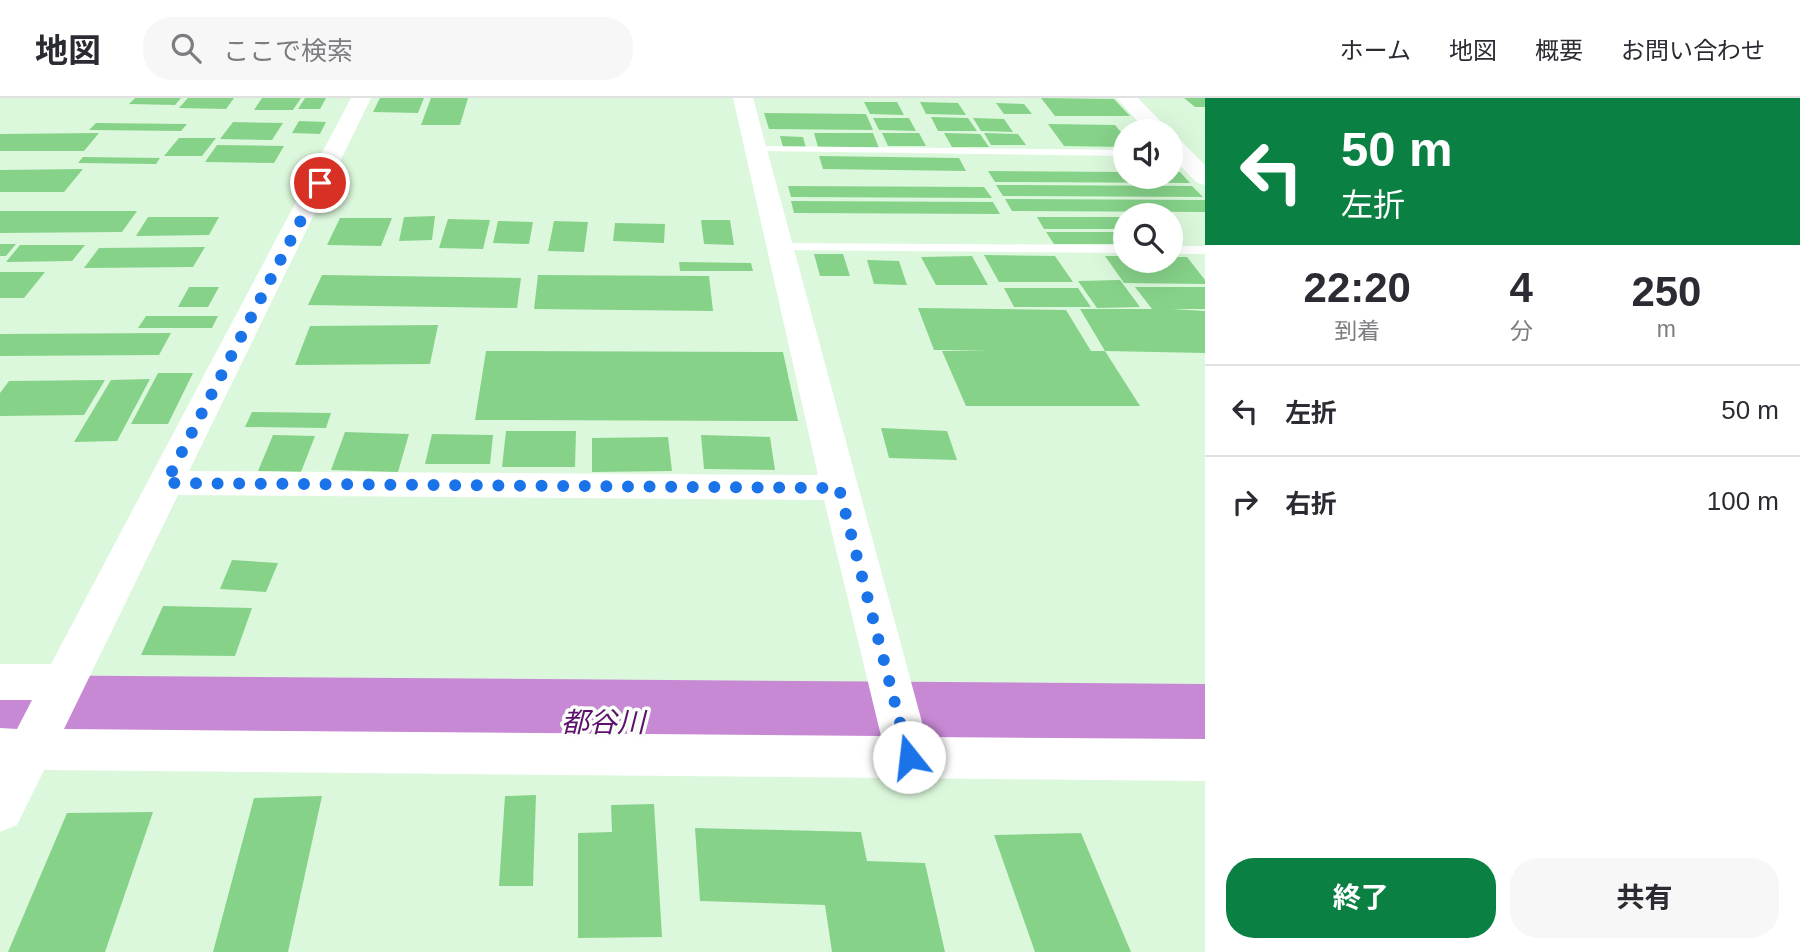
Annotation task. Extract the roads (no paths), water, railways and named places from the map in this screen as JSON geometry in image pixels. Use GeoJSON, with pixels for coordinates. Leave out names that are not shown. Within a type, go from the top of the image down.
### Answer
{"type":"FeatureCollection","features":[{"type":"Feature","properties":{"kind":"street"},"geometry":{"type":"LineString","coordinates":[[0,809],[38,722],[166,483],[361,98]]}},
{"type":"Feature","properties":{"kind":"street"},"geometry":{"type":"LineString","coordinates":[[743,98],[902,733]]}},
{"type":"Feature","properties":{"kind":"street"},"geometry":{"type":"LineString","coordinates":[[1126,98],[1147,119]]}},
{"type":"Feature","properties":{"kind":"street"},"geometry":{"type":"LineString","coordinates":[[1183,158],[1205,178]]}},
{"type":"Feature","properties":{"kind":"street"},"geometry":{"type":"LineString","coordinates":[[166,483],[839,488]]}},
{"type":"Feature","properties":{"kind":"street"},"geometry":{"type":"LineString","coordinates":[[0,682],[38,722],[902,733],[1205,760]]}},
{"type":"Feature","properties":{"kind":"lane"},"geometry":{"type":"LineString","coordinates":[[757,149],[1113,153]]}},
{"type":"Feature","properties":{"kind":"lane"},"geometry":{"type":"LineString","coordinates":[[780,247],[1113,249]]}},
{"type":"Feature","properties":{"kind":"lane"},"geometry":{"type":"LineString","coordinates":[[1183,250],[1205,250]]}},
{"type":"Feature","properties":{"kind":"waterway","name":"都谷川"},"geometry":{"type":"LineString","coordinates":[[0,718],[501,724],[1205,727]]}}]}
